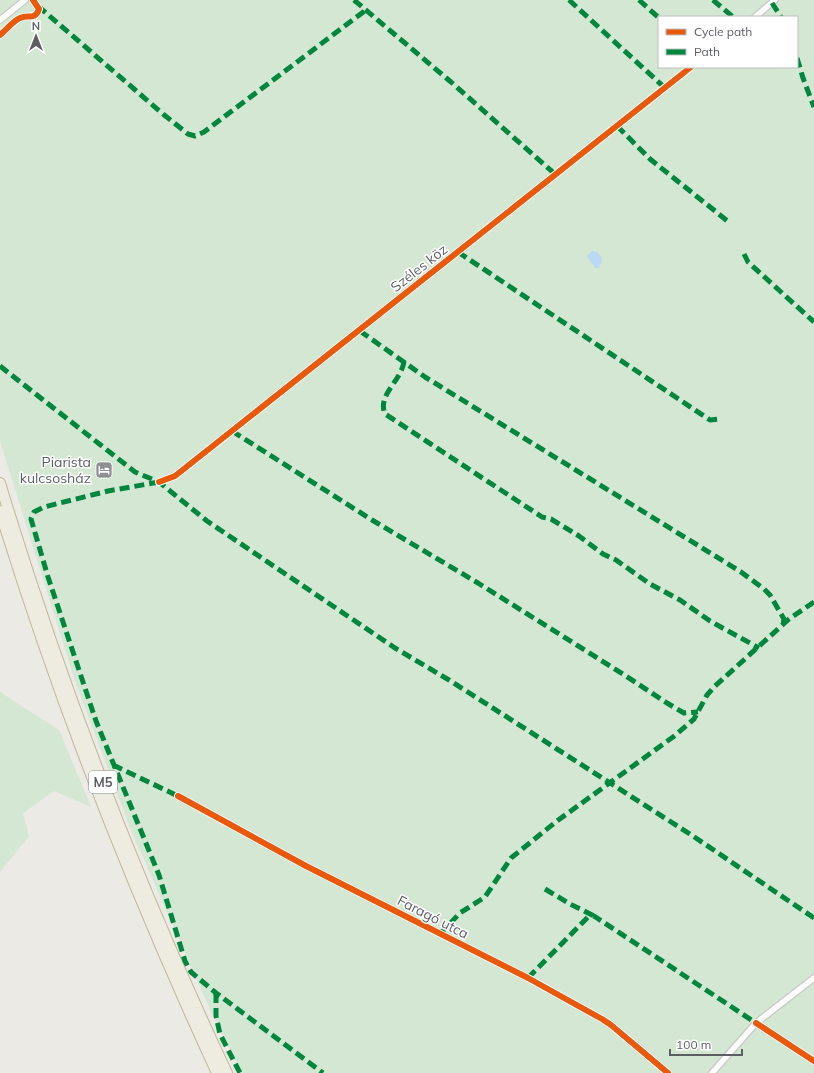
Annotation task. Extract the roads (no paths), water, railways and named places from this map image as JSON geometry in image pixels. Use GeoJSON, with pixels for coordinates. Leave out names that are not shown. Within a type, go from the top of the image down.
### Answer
{"type":"FeatureCollection","features":[{"type":"Feature","properties":{"kind":"highway","name":"M5"},"geometry":{"type":"LineString","coordinates":[[0,483],[60,668],[118,823],[159,923],[227,1073]]}},
{"type":"Feature","properties":{"kind":"highway","name":"M5"},"geometry":{"type":"LineString","coordinates":[[0,511],[53,671],[110,824],[152,926],[218,1073]]}},
{"type":"Feature","properties":{"kind":"street"},"geometry":{"type":"LineString","coordinates":[[0,20],[25,0]]}},
{"type":"Feature","properties":{"kind":"street"},"geometry":{"type":"LineString","coordinates":[[0,35],[21,17],[33,16],[36,14],[39,9],[33,0]]}},
{"type":"Feature","properties":{"kind":"street"},"geometry":{"type":"LineString","coordinates":[[756,16],[775,0]]}},
{"type":"Feature","properties":{"kind":"street","name":"Széles köz"},"geometry":{"type":"LineString","coordinates":[[159,482],[175,476],[690,68]]}},
{"type":"Feature","properties":{"kind":"street","name":"Faragó utca"},"geometry":{"type":"LineString","coordinates":[[178,796],[306,866],[528,978],[602,1019],[668,1073]]}},
{"type":"Feature","properties":{"kind":"street"},"geometry":{"type":"LineString","coordinates":[[712,1073],[756,1022],[814,978]]}},
{"type":"Feature","properties":{"kind":"street"},"geometry":{"type":"LineString","coordinates":[[756,1022],[814,1061]]}},
{"type":"Feature","properties":{"kind":"water"},"geometry":{"type":"Polygon","coordinates":[[[592,251],[597,252],[601,256],[602,261],[599,268],[595,268],[587,256],[592,251]]]}},
{"type":"Feature","properties":{"kind":"place","name":"Piarista kulcsosház"},"geometry":{"type":"Point","coordinates":[104,470]}}]}
